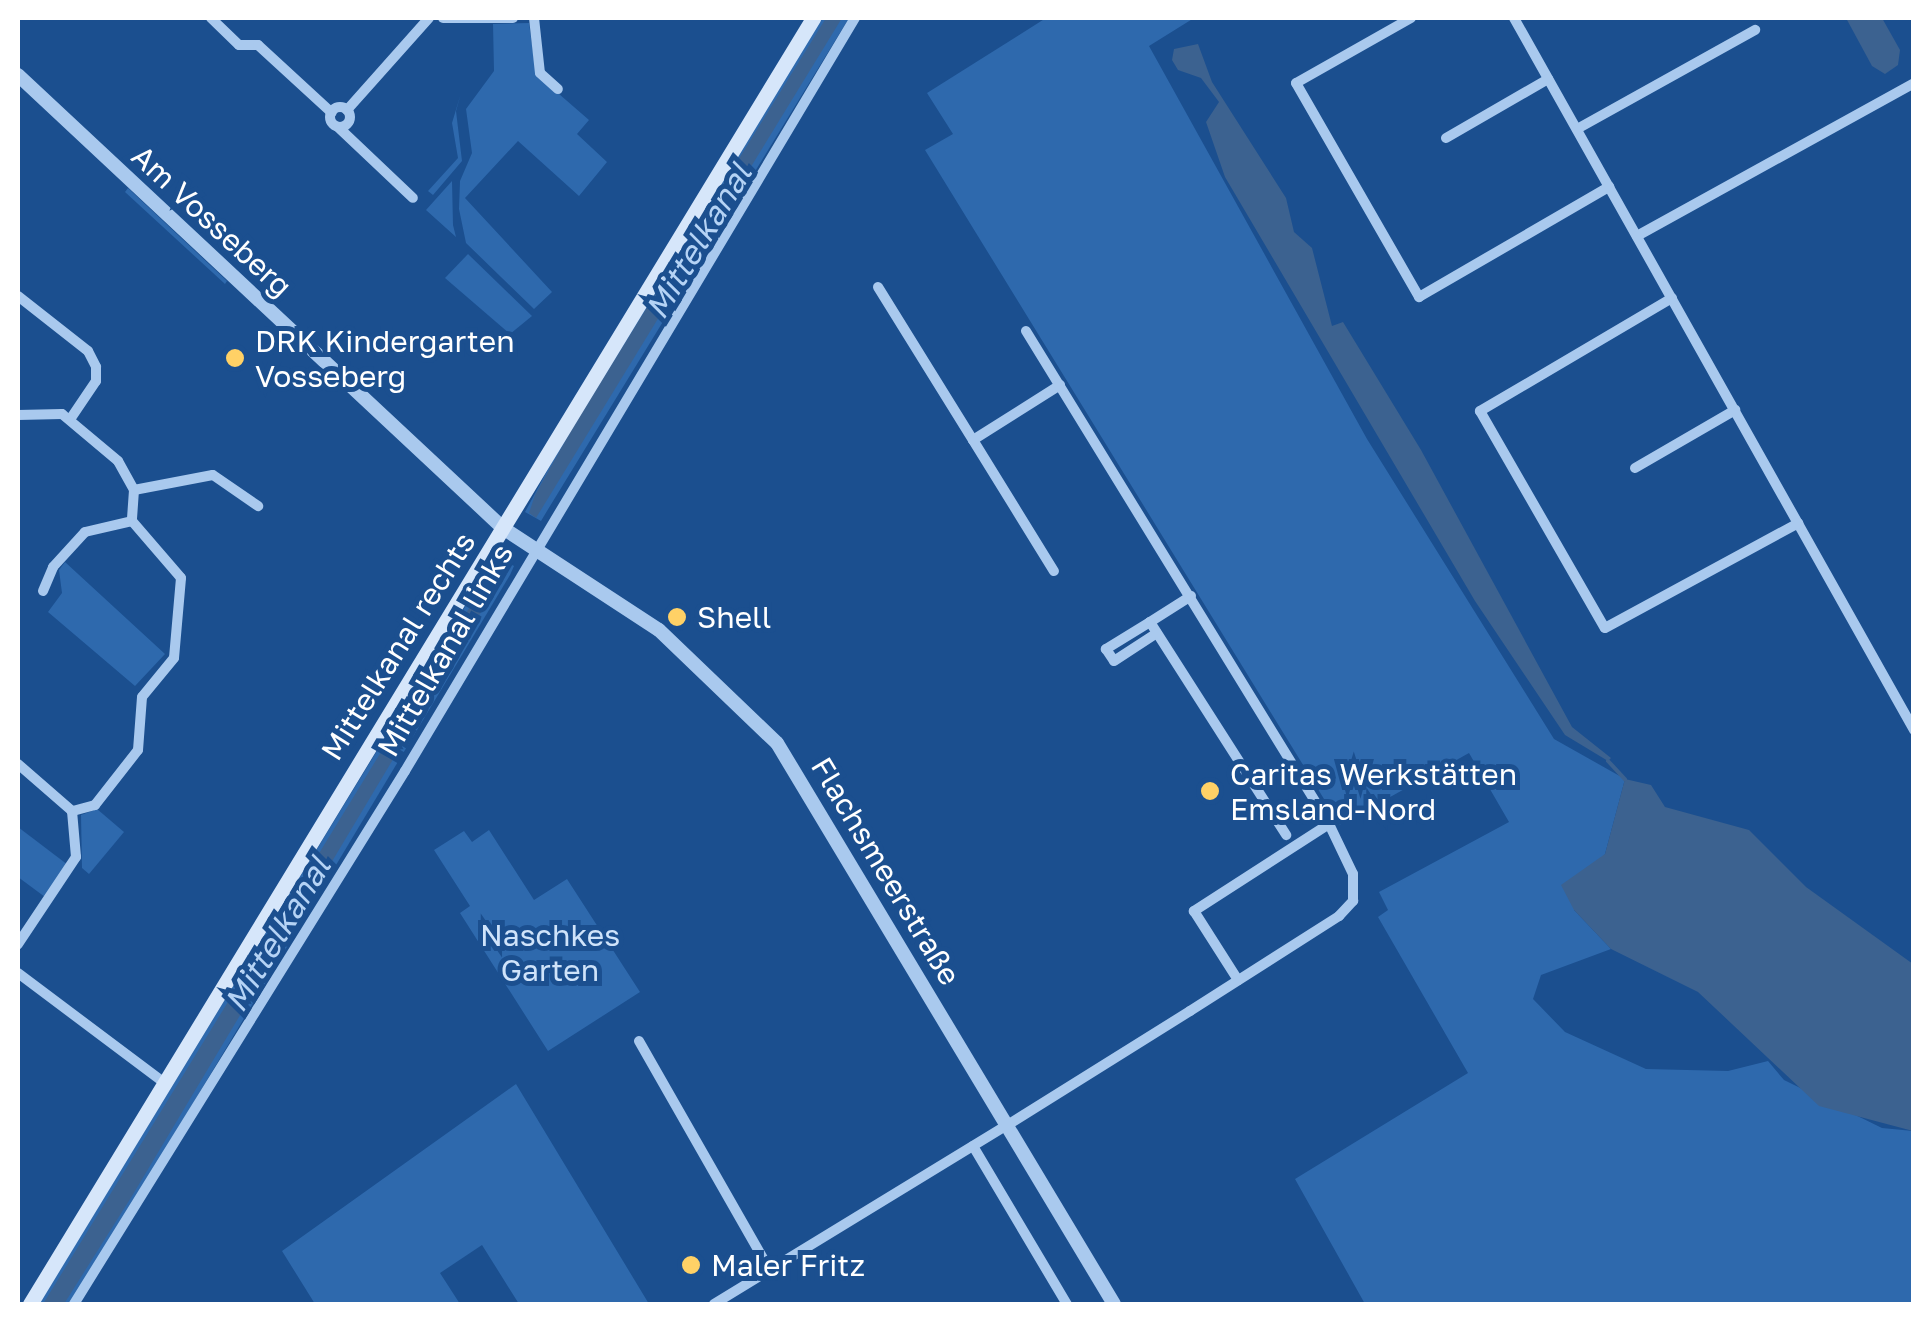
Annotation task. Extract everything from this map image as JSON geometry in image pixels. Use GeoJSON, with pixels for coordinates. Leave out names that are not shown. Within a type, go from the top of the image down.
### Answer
{"type":"FeatureCollection","features":[{"type":"Feature","properties":{"kind":"main road","name":"Mittelkanal rechts"},"geometry":{"type":"LineString","coordinates":[[30,1304],[162,1081],[519,539],[813,18]]}},
{"type":"Feature","properties":{"kind":"street"},"geometry":{"type":"LineString","coordinates":[[211,18],[239,45],[258,45],[332,113],[338,127],[413,198]]}},
{"type":"Feature","properties":{"kind":"street"},"geometry":{"type":"LineString","coordinates":[[332,113],[347,110],[429,18]]}},
{"type":"Feature","properties":{"kind":"street"},"geometry":{"type":"LineString","coordinates":[[442,18],[513,18]]}},
{"type":"Feature","properties":{"kind":"street"},"geometry":{"type":"LineString","coordinates":[[537,18],[540,73],[558,89]]}},
{"type":"Feature","properties":{"kind":"street","name":"Mittelkanal links"},"geometry":{"type":"LineString","coordinates":[[74,1304],[405,771],[519,539],[855,18]]}},
{"type":"Feature","properties":{"kind":"street"},"geometry":{"type":"LineString","coordinates":[[1411,18],[1296,82],[1418,297],[1610,187]]}},
{"type":"Feature","properties":{"kind":"street"},"geometry":{"type":"LineString","coordinates":[[1518,19],[1914,730]]}},
{"type":"Feature","properties":{"kind":"street"},"geometry":{"type":"LineString","coordinates":[[1576,129],[1755,30]]}},
{"type":"Feature","properties":{"kind":"street","name":"Am Vosseberg"},"geometry":{"type":"LineString","coordinates":[[18,76],[519,539]]}},
{"type":"Feature","properties":{"kind":"street"},"geometry":{"type":"LineString","coordinates":[[1446,138],[1548,79]]}},
{"type":"Feature","properties":{"kind":"street"},"geometry":{"type":"LineString","coordinates":[[1637,236],[1914,83]]}},
{"type":"Feature","properties":{"kind":"street"},"geometry":{"type":"LineString","coordinates":[[338,127],[350,120],[347,110]]}},
{"type":"Feature","properties":{"kind":"street"},"geometry":{"type":"LineString","coordinates":[[878,287],[1054,571]]}},
{"type":"Feature","properties":{"kind":"street"},"geometry":{"type":"LineString","coordinates":[[18,296],[88,351],[96,367],[96,381],[71,418]]}},
{"type":"Feature","properties":{"kind":"street"},"geometry":{"type":"LineString","coordinates":[[1672,298],[1480,411],[1605,628],[1798,523]]}},
{"type":"Feature","properties":{"kind":"street"},"geometry":{"type":"LineString","coordinates":[[714,1304],[1238,980],[1353,900],[1353,874],[1330,824],[1026,331]]}},
{"type":"Feature","properties":{"kind":"street"},"geometry":{"type":"LineString","coordinates":[[973,440],[1060,385]]}},
{"type":"Feature","properties":{"kind":"street"},"geometry":{"type":"LineString","coordinates":[[1636,468],[1735,410]]}},
{"type":"Feature","properties":{"kind":"street"},"geometry":{"type":"LineString","coordinates":[[18,416],[71,418],[129,473],[134,490],[132,521],[182,578],[174,658],[142,697],[138,750],[95,805],[72,811]]}},
{"type":"Feature","properties":{"kind":"street"},"geometry":{"type":"LineString","coordinates":[[134,490],[212,475],[258,506]]}},
{"type":"Feature","properties":{"kind":"street"},"geometry":{"type":"LineString","coordinates":[[43,591],[53,567],[85,532],[132,521]]}},
{"type":"Feature","properties":{"kind":"street","name":"Flachsmeerstraße"},"geometry":{"type":"LineString","coordinates":[[519,539],[659,630],[777,743],[1114,1304]]}},
{"type":"Feature","properties":{"kind":"street"},"geometry":{"type":"LineString","coordinates":[[1157,633],[1114,661],[1106,649],[1190,596]]}},
{"type":"Feature","properties":{"kind":"street"},"geometry":{"type":"LineString","coordinates":[[1150,622],[1286,835]]}},
{"type":"Feature","properties":{"kind":"street"},"geometry":{"type":"LineString","coordinates":[[18,764],[72,811],[74,870],[18,944]]}},
{"type":"Feature","properties":{"kind":"street"},"geometry":{"type":"LineString","coordinates":[[1238,980],[1194,911],[1330,824]]}},
{"type":"Feature","properties":{"kind":"street"},"geometry":{"type":"LineString","coordinates":[[18,973],[162,1081]]}},
{"type":"Feature","properties":{"kind":"street"},"geometry":{"type":"LineString","coordinates":[[639,1041],[769,1269]]}},
{"type":"Feature","properties":{"kind":"street"},"geometry":{"type":"LineString","coordinates":[[973,1146],[1067,1304]]}},
{"type":"Feature","properties":{"kind":"green space"},"geometry":{"type":"Polygon","coordinates":[[[820,18],[849,18],[541,521],[525,512],[586,399],[820,18]]]}},
{"type":"Feature","properties":{"kind":"green space"},"geometry":{"type":"Polygon","coordinates":[[[1046,18],[1194,18],[1149,46],[1367,439],[1554,739],[1625,779],[1605,854],[1574,910],[1611,949],[1541,975],[1533,999],[1565,1032],[1646,1069],[1728,1071],[1768,1061],[1784,1080],[1882,1128],[1913,1131],[1913,1304],[1365,1304],[1295,1179],[1468,1073],[1378,917],[1388,910],[1379,892],[1509,822],[1469,753],[1340,825],[925,150],[953,134],[927,93],[1046,18]]]}},
{"type":"Feature","properties":{"kind":"green space"},"geometry":{"type":"Polygon","coordinates":[[[529,23],[536,74],[589,120],[577,134],[607,162],[579,196],[518,141],[465,198],[552,292],[534,309],[466,243],[459,209],[460,181],[472,153],[466,109],[494,71],[493,24],[529,23]]]}},
{"type":"Feature","properties":{"kind":"green space"},"geometry":{"type":"Polygon","coordinates":[[[461,93],[456,111],[462,161],[433,195],[428,191],[458,158],[452,123],[461,93]]]}},
{"type":"Feature","properties":{"kind":"green space"},"geometry":{"type":"Polygon","coordinates":[[[452,181],[453,225],[456,237],[426,210],[452,181]]]}},
{"type":"Feature","properties":{"kind":"green space"},"geometry":{"type":"Polygon","coordinates":[[[128,188],[227,281],[225,284],[125,192],[128,188]]]}},
{"type":"Feature","properties":{"kind":"green space"},"geometry":{"type":"Polygon","coordinates":[[[468,254],[532,316],[510,334],[445,278],[468,254]]]}},
{"type":"Feature","properties":{"kind":"green space"},"geometry":{"type":"Polygon","coordinates":[[[496,556],[514,566],[510,575],[117,1230],[69,1304],[39,1304],[496,556]]]}},
{"type":"Feature","properties":{"kind":"green space"},"geometry":{"type":"Polygon","coordinates":[[[65,562],[165,654],[135,686],[48,612],[62,593],[59,570],[65,562]]]}},
{"type":"Feature","properties":{"kind":"green space"},"geometry":{"type":"Polygon","coordinates":[[[97,809],[124,832],[89,874],[82,868],[81,815],[97,809]]]}},
{"type":"Feature","properties":{"kind":"green space"},"geometry":{"type":"Polygon","coordinates":[[[18,827],[68,865],[45,897],[18,877],[18,827]]]}},
{"type":"Feature","properties":{"kind":"green space","name":"Naschkes Garten"},"geometry":{"type":"Polygon","coordinates":[[[489,830],[534,900],[567,879],[640,992],[548,1051],[460,913],[470,906],[434,850],[464,831],[472,842],[489,830]]]}},
{"type":"Feature","properties":{"kind":"green space"},"geometry":{"type":"Polygon","coordinates":[[[516,1084],[649,1304],[519,1304],[482,1245],[440,1273],[460,1304],[315,1304],[282,1251],[516,1084]]]}},
{"type":"Feature","properties":{"kind":"water","name":"Mittelkanal"},"geometry":{"type":"Polygon","coordinates":[[[826,18],[842,18],[536,518],[529,513],[535,495],[573,427],[826,18]]]}},
{"type":"Feature","properties":{"kind":"water"},"geometry":{"type":"Polygon","coordinates":[[[1846,18],[1882,18],[1900,50],[1898,65],[1885,74],[1872,66],[1846,18]]]}},
{"type":"Feature","properties":{"kind":"water"},"geometry":{"type":"Polygon","coordinates":[[[1198,44],[1212,82],[1286,198],[1294,232],[1312,248],[1332,326],[1343,322],[1421,450],[1572,727],[1611,758],[1608,761],[1565,735],[1475,601],[1225,177],[1206,122],[1219,102],[1201,78],[1178,70],[1172,60],[1174,49],[1198,44]]]}},
{"type":"Feature","properties":{"kind":"water","name":"Mittelkanal"},"geometry":{"type":"Polygon","coordinates":[[[498,561],[508,567],[132,1196],[64,1304],[43,1304],[498,561]]]}},
{"type":"Feature","properties":{"kind":"water"},"geometry":{"type":"Polygon","coordinates":[[[1625,779],[1651,785],[1665,807],[1749,830],[1806,887],[1913,964],[1913,1131],[1819,1106],[1698,992],[1611,949],[1574,910],[1561,885],[1605,854],[1625,779]]]}},
{"type":"Feature","properties":{"kind":"waterway"},"geometry":{"type":"LineString","coordinates":[[1608,761],[1625,779]]}},
{"type":"Feature","properties":{"kind":"place","name":"DRK Kindergarten Vosseberg"},"geometry":{"type":"Point","coordinates":[235,358]}},
{"type":"Feature","properties":{"kind":"place","name":"Shell"},"geometry":{"type":"Point","coordinates":[677,617]}},
{"type":"Feature","properties":{"kind":"place","name":"Caritas Werkstätten Emsland-Nord"},"geometry":{"type":"Point","coordinates":[1210,791]}},
{"type":"Feature","properties":{"kind":"place","name":"Maler Fritz"},"geometry":{"type":"Point","coordinates":[691,1265]}}]}
